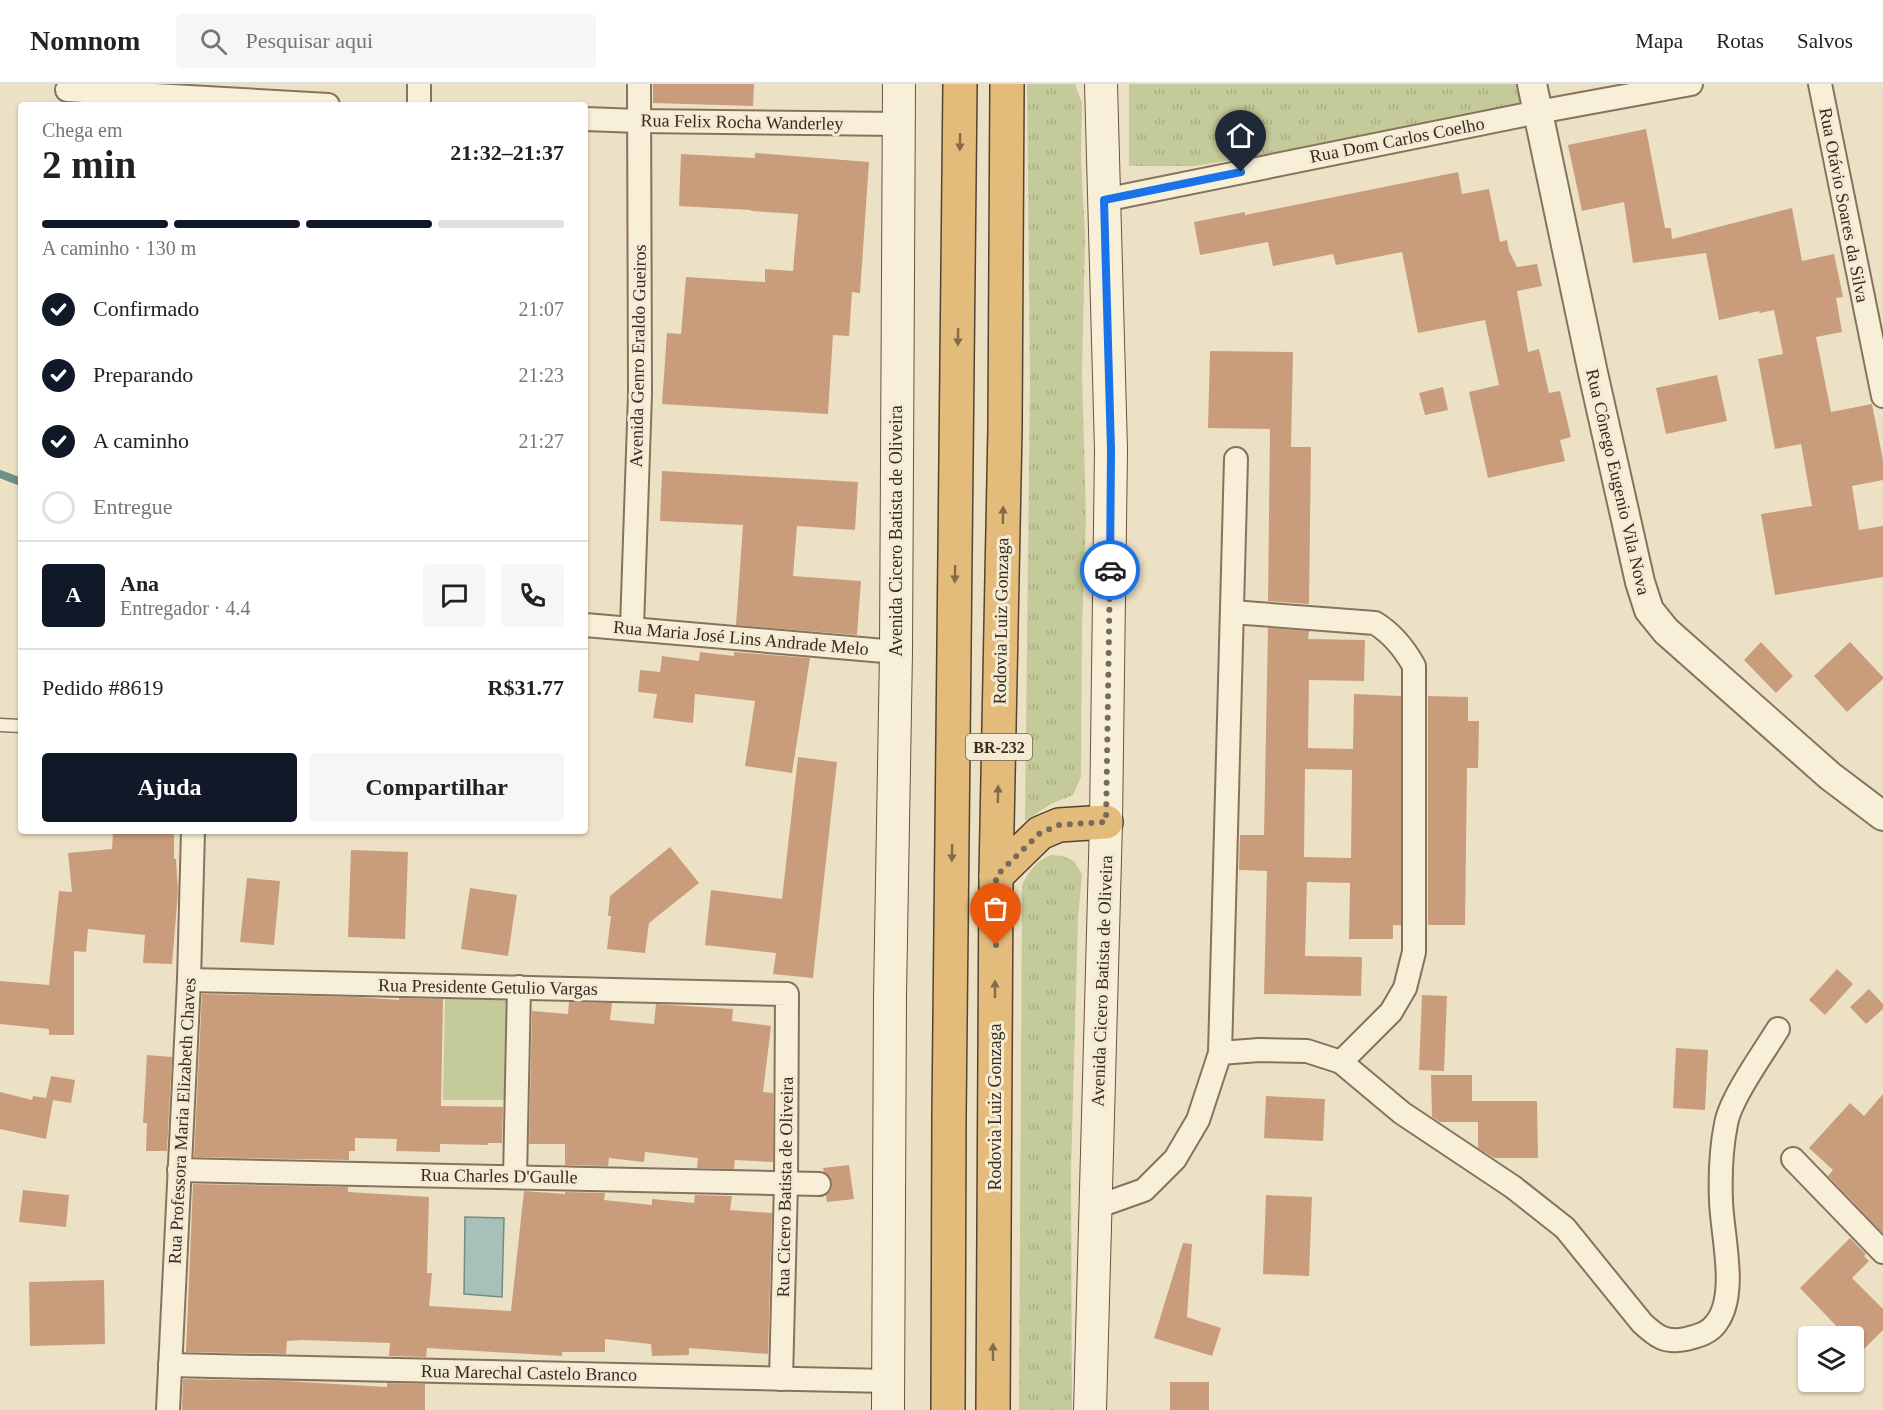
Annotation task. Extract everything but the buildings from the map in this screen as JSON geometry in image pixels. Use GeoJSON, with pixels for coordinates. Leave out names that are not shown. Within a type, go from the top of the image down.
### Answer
{"type":"FeatureCollection","features":[{"type":"Feature","properties":{"kind":"highway","name":"BR-232"},"geometry":{"type":"LineString","coordinates":[[948,1410],[960,84]]}},
{"type":"Feature","properties":{"kind":"highway","name":"Rodovia Luiz Gonzaga"},"geometry":{"type":"LineString","coordinates":[[993,1410],[996,876],[1005,428],[1007,84]]}},
{"type":"Feature","properties":{"kind":"highway"},"geometry":{"type":"LineString","coordinates":[[996,876],[1040,833],[1059,825],[1106,822]]}},
{"type":"Feature","properties":{"kind":"main road","name":"Avenida Cicero Batista de Oliveira"},"geometry":{"type":"LineString","coordinates":[[888,1396],[890,1020],[897,652],[899,84]]}},
{"type":"Feature","properties":{"kind":"main road","name":"Avenida Cicero Batista de Oliveira"},"geometry":{"type":"LineString","coordinates":[[1090,1410],[1106,822],[1111,450],[1101,84]]}},
{"type":"Feature","properties":{"kind":"street"},"geometry":{"type":"LineString","coordinates":[[419,84],[419,102]]}},
{"type":"Feature","properties":{"kind":"street","name":"Avenida Genro Eraldo Gueiros"},"geometry":{"type":"LineString","coordinates":[[632,627],[640,394],[639,84]]}},
{"type":"Feature","properties":{"kind":"street","name":"Rua Cônego Eugenio Vila Nova"},"geometry":{"type":"LineString","coordinates":[[1532,84],[1593,373],[1638,572],[1649,610],[1666,632],[1830,776],[1883,816]]}},
{"type":"Feature","properties":{"kind":"street","name":"Rua Dom Carlos Coelho"},"geometry":{"type":"LineString","coordinates":[[1104,200],[1538,112],[1691,84]]}},
{"type":"Feature","properties":{"kind":"street","name":"Rua Otávio Soares da Silva"},"geometry":{"type":"LineString","coordinates":[[1820,84],[1883,396]]}},
{"type":"Feature","properties":{"kind":"street"},"geometry":{"type":"LineString","coordinates":[[67,90],[287,102]]}},
{"type":"Feature","properties":{"kind":"street","name":"Rua Felix Rocha Wanderley"},"geometry":{"type":"LineString","coordinates":[[588,119],[899,124]]}},
{"type":"Feature","properties":{"kind":"street"},"geometry":{"type":"LineString","coordinates":[[1096,1207],[1144,1190],[1176,1159],[1198,1120],[1220,1053],[1236,459]]}},
{"type":"Feature","properties":{"kind":"street"},"geometry":{"type":"LineString","coordinates":[[1232,612],[1375,622],[1388,630],[1404,648],[1414,666],[1414,952],[1405,988],[1391,1012],[1341,1062]]}},
{"type":"Feature","properties":{"kind":"street","name":"Rua Maria José Lins Andrade Melo"},"geometry":{"type":"LineString","coordinates":[[588,625],[632,627],[897,652]]}},
{"type":"Feature","properties":{"kind":"street","name":"Rua Professora Maria Elizabeth Chaves"},"geometry":{"type":"LineString","coordinates":[[168,1410],[189,980],[192,834]]}},
{"type":"Feature","properties":{"kind":"street","name":"Rua Presidente Getulio Vargas"},"geometry":{"type":"LineString","coordinates":[[189,980],[787,994]]}},
{"type":"Feature","properties":{"kind":"street"},"geometry":{"type":"LineString","coordinates":[[515,1176],[519,987]]}},
{"type":"Feature","properties":{"kind":"street","name":"Rua Cicero Batista de Oliveira"},"geometry":{"type":"LineString","coordinates":[[781,1379],[786,1183],[787,994]]}},
{"type":"Feature","properties":{"kind":"street"},"geometry":{"type":"LineString","coordinates":[[1220,1053],[1259,1050],[1307,1051],[1341,1062],[1402,1113],[1513,1187],[1565,1227],[1642,1323],[1656,1336],[1671,1340],[1702,1335],[1717,1322],[1724,1306],[1728,1287],[1721,1201],[1721,1167],[1726,1121],[1741,1089],[1778,1029]]}},
{"type":"Feature","properties":{"kind":"street"},"geometry":{"type":"LineString","coordinates":[[1793,1159],[1883,1252]]}},
{"type":"Feature","properties":{"kind":"street","name":"Rua Charles D'Gaulle"},"geometry":{"type":"LineString","coordinates":[[180,1170],[819,1184]]}},
{"type":"Feature","properties":{"kind":"street","name":"Rua Marechal Castelo Branco"},"geometry":{"type":"LineString","coordinates":[[170,1365],[781,1379],[888,1396]]}},
{"type":"Feature","properties":{"kind":"lane"},"geometry":{"type":"LineString","coordinates":[[0,725],[18,726]]}},
{"type":"Feature","properties":{"kind":"green space"},"geometry":{"type":"Polygon","coordinates":[[[1027,84],[1075,84],[1082,103],[1081,159],[1085,237],[1082,374],[1086,516],[1082,629],[1081,777],[1073,795],[1051,804],[1025,821],[1030,380],[1027,84]]]}},
{"type":"Feature","properties":{"kind":"green space"},"geometry":{"type":"Polygon","coordinates":[[[1129,84],[1518,84],[1523,105],[1328,145],[1194,166],[1129,166],[1129,84]]]}},
{"type":"Feature","properties":{"kind":"green space"},"geometry":{"type":"Polygon","coordinates":[[[1051,855],[1063,856],[1074,861],[1082,874],[1078,918],[1071,1172],[1072,1410],[1019,1410],[1022,885],[1034,867],[1051,855]]]}},
{"type":"Feature","properties":{"kind":"green space"},"geometry":{"type":"Polygon","coordinates":[[[445,999],[508,999],[507,1100],[443,1100],[445,999]]]}},
{"type":"Feature","properties":{"kind":"water"},"geometry":{"type":"Polygon","coordinates":[[[465,1217],[504,1218],[502,1297],[464,1294],[465,1217]]]}},
{"type":"Feature","properties":{"kind":"waterway"},"geometry":{"type":"LineString","coordinates":[[0,474],[18,481]]}},
{"type":"Feature","properties":{"kind":"way so far"},"geometry":{"type":"LineString","coordinates":[[996,945],[996,876],[1040,833],[1059,825],[1106,822],[1110,570]]}},
{"type":"Feature","properties":{"kind":"route"},"geometry":{"type":"LineString","coordinates":[[1110,570],[1111,450],[1104,200],[1241,172]]}}]}
